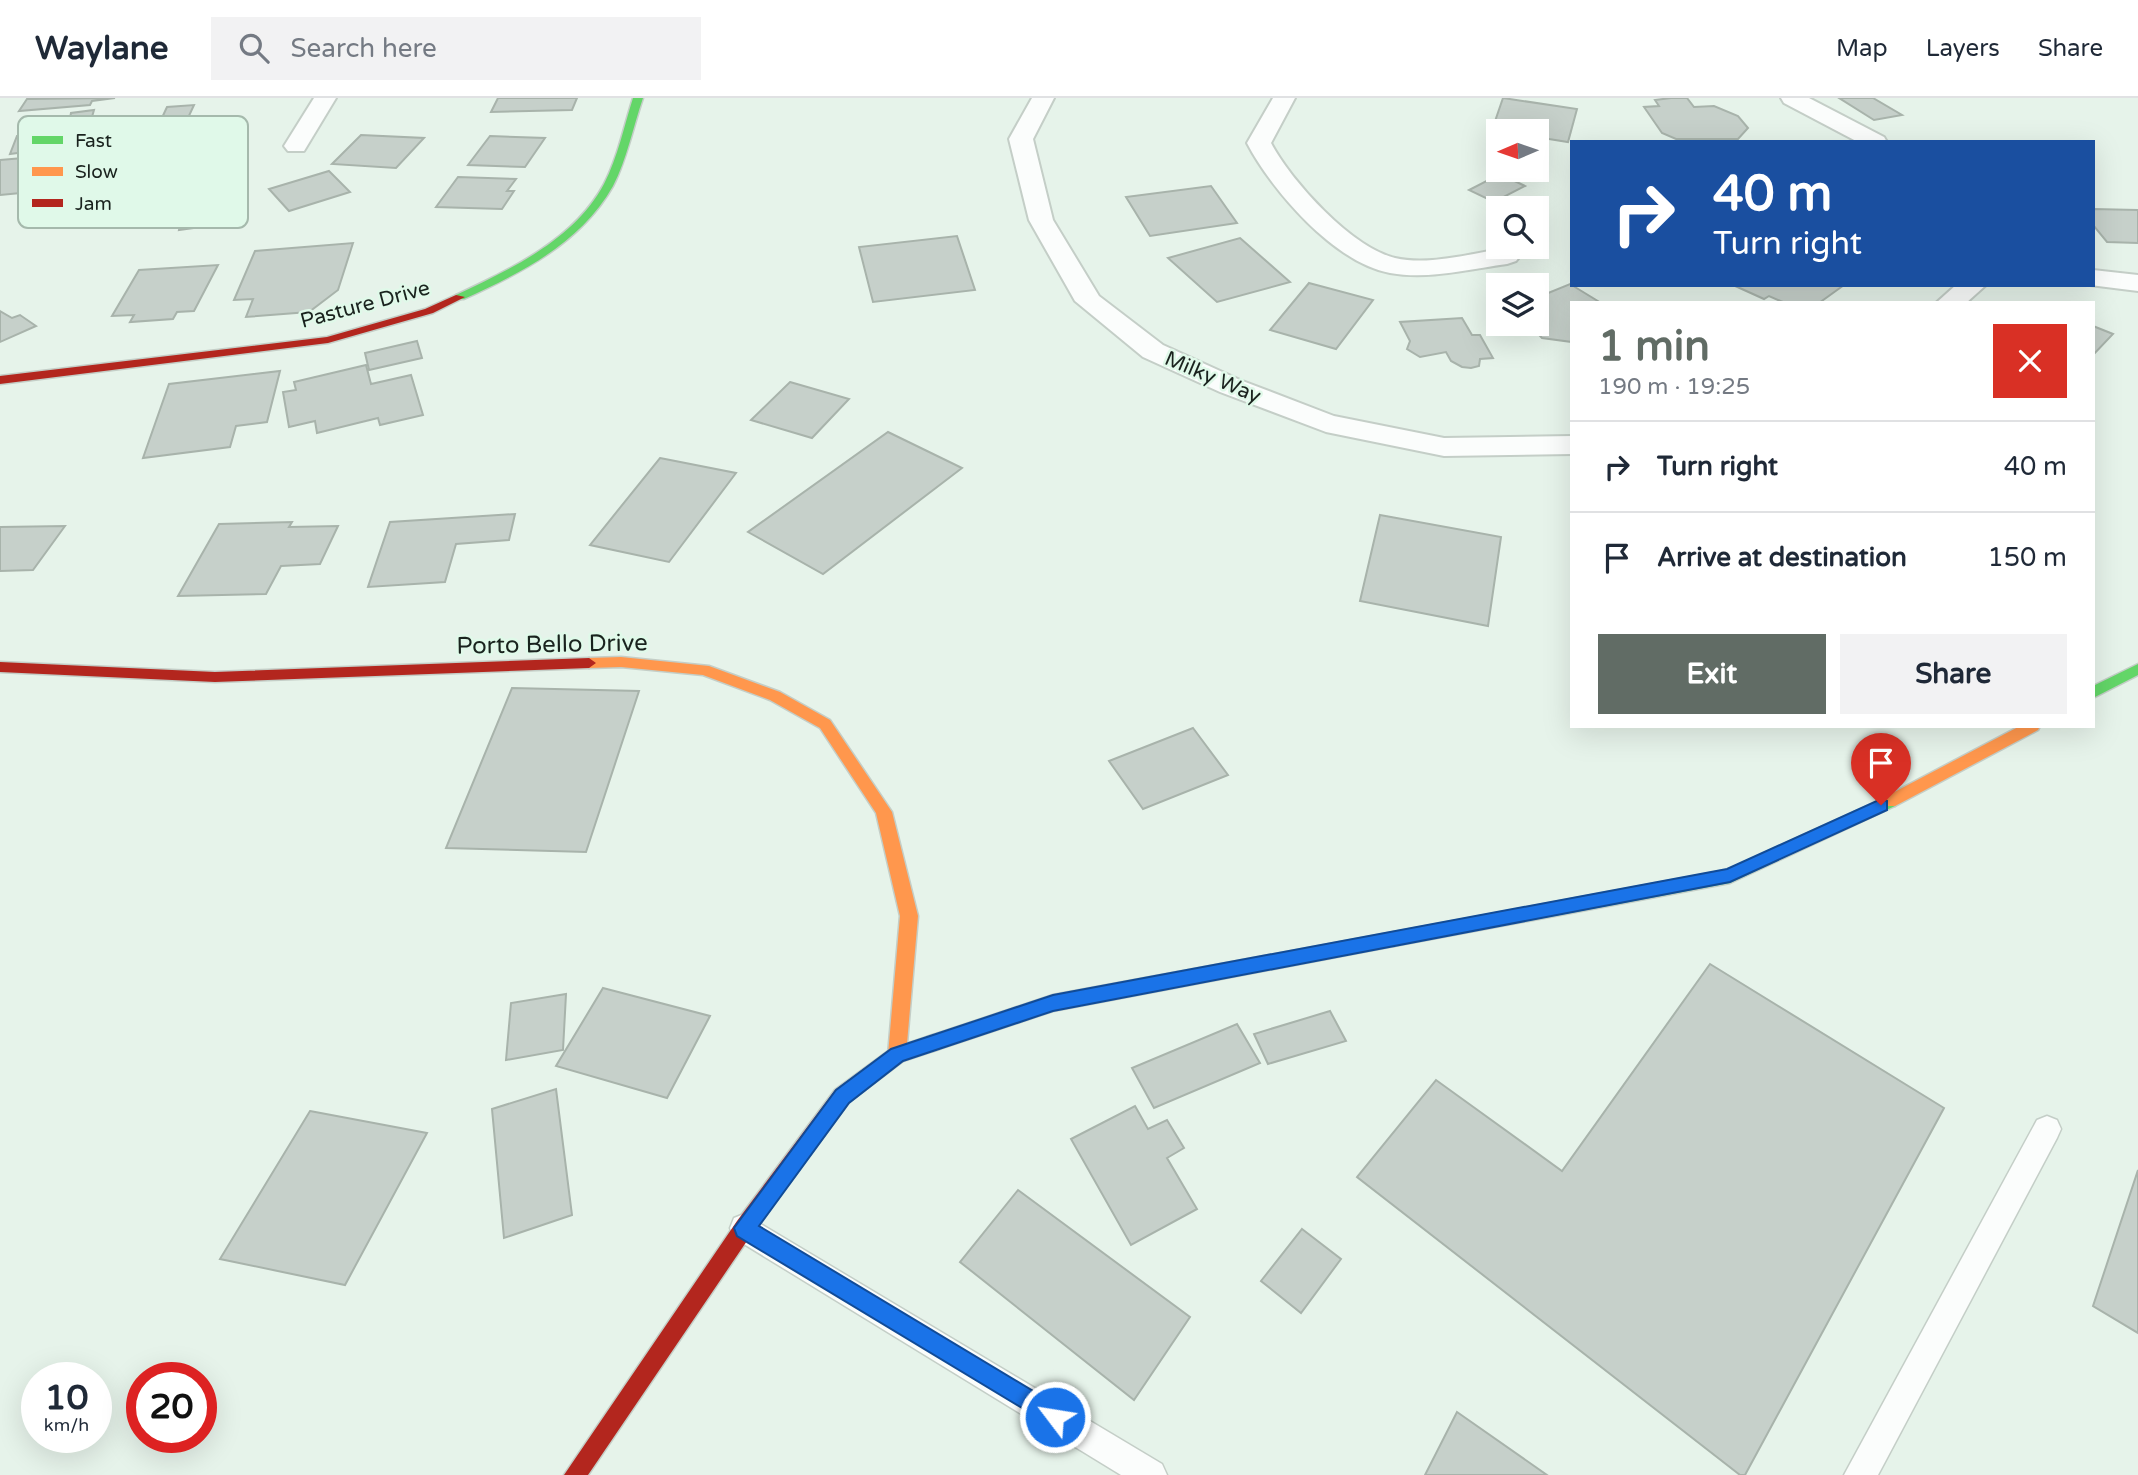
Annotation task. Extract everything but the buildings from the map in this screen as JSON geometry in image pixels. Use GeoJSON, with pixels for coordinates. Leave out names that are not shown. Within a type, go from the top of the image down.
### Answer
{"type":"FeatureCollection","features":[{"type":"Feature","properties":{"kind":"street"},"geometry":{"type":"LineString","coordinates":[[296,146],[325,98]]}},
{"type":"Feature","properties":{"kind":"street","name":"Pasture Drive"},"geometry":{"type":"LineString","coordinates":[[0,380],[328,340],[429,311],[514,272],[574,229],[608,186],[638,98]]}},
{"type":"Feature","properties":{"kind":"street","name":"Milky Way"},"geometry":{"type":"LineString","coordinates":[[1044,98],[1021,139],[1041,220],[1088,301],[1153,351],[1230,386],[1326,423],[1444,447],[1570,445]]}},
{"type":"Feature","properties":{"kind":"street"},"geometry":{"type":"LineString","coordinates":[[1284,98],[1259,143],[1265,160],[1284,185],[1363,252],[1388,265],[1426,267],[1486,259]]}},
{"type":"Feature","properties":{"kind":"street"},"geometry":{"type":"LineString","coordinates":[[1792,98],[1872,140]]}},
{"type":"Feature","properties":{"kind":"street"},"geometry":{"type":"LineString","coordinates":[[2095,278],[2138,283]]}},
{"type":"Feature","properties":{"kind":"street"},"geometry":{"type":"LineString","coordinates":[[1952,301],[1970,287]]}},
{"type":"Feature","properties":{"kind":"street","name":"Porto Bello Drive"},"geometry":{"type":"LineString","coordinates":[[0,667],[215,677],[621,662],[704,670],[775,696],[825,724],[884,812],[909,916],[897,1055]]}},
{"type":"Feature","properties":{"kind":"street"},"geometry":{"type":"LineString","coordinates":[[2095,692],[2138,668]]}},
{"type":"Feature","properties":{"kind":"street"},"geometry":{"type":"LineString","coordinates":[[575,1475],[744,1228],[842,1097],[897,1055],[1053,1003],[1730,876],[1931,782],[2029,728]]}},
{"type":"Feature","properties":{"kind":"lane"},"geometry":{"type":"LineString","coordinates":[[1860,1475],[2047,1129]]}},
{"type":"Feature","properties":{"kind":"lane"},"geometry":{"type":"LineString","coordinates":[[744,1228],[1150,1475]]}},
{"type":"Feature","properties":{"kind":"traffic: fast"},"geometry":{"type":"LineString","coordinates":[[460,297],[523,265],[563,238],[581,222],[596,204],[613,175],[638,98]]}},
{"type":"Feature","properties":{"kind":"traffic: fast"},"geometry":{"type":"LineString","coordinates":[[2095,692],[2138,669]]}},
{"type":"Feature","properties":{"kind":"traffic: fast"},"geometry":{"type":"LineString","coordinates":[[1394,939],[1730,876],[1889,802]]}},
{"type":"Feature","properties":{"kind":"traffic: slow"},"geometry":{"type":"LineString","coordinates":[[589,663],[621,662],[704,670],[775,696],[825,724],[884,812],[909,916],[897,1055]]}},
{"type":"Feature","properties":{"kind":"traffic: slow"},"geometry":{"type":"LineString","coordinates":[[1889,802],[2029,728]]}},
{"type":"Feature","properties":{"kind":"traffic: slow"},"geometry":{"type":"LineString","coordinates":[[933,1043],[1053,1003],[1394,939]]}},
{"type":"Feature","properties":{"kind":"traffic: jam"},"geometry":{"type":"LineString","coordinates":[[0,380],[328,340],[429,311],[460,297]]}},
{"type":"Feature","properties":{"kind":"traffic: jam"},"geometry":{"type":"LineString","coordinates":[[0,667],[215,677],[589,663]]}},
{"type":"Feature","properties":{"kind":"traffic: jam"},"geometry":{"type":"LineString","coordinates":[[575,1475],[744,1228],[842,1096],[897,1055],[933,1043]]}},
{"type":"Feature","properties":{"kind":"route"},"geometry":{"type":"LineString","coordinates":[[1055,1417],[744,1228],[842,1097],[897,1055],[1053,1003],[1730,876],[1881,805]]}}]}
